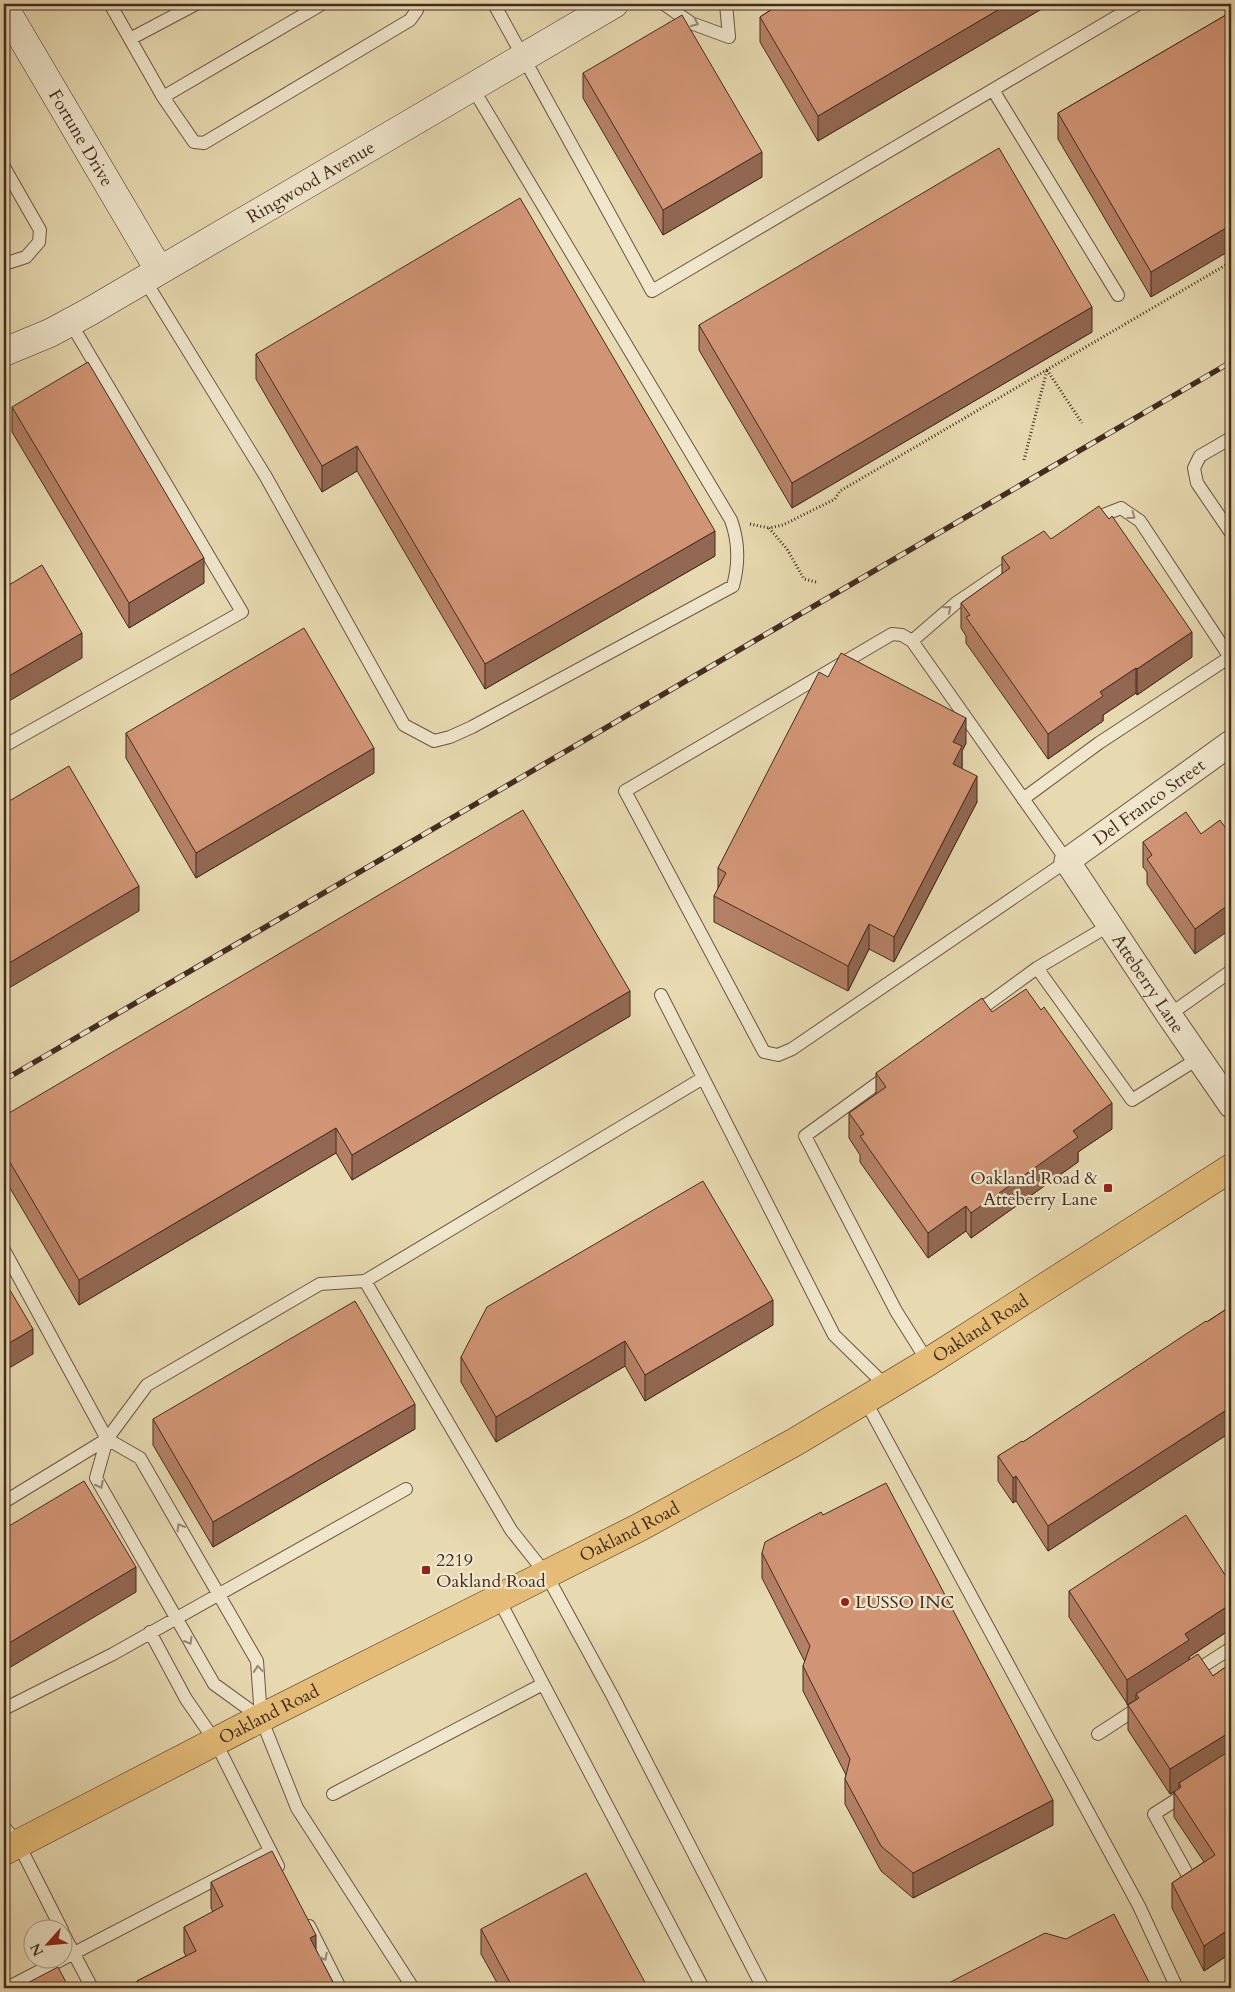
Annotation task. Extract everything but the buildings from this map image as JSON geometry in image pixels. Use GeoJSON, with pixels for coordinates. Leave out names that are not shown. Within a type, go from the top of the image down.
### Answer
{"type":"FeatureCollection","features":[{"type":"Feature","properties":{"kind":"main road","name":"Oakland Road"},"geometry":{"type":"LineString","coordinates":[[9,1840],[261,1718],[640,1526],[787,1447],[928,1362],[1231,1168]]}},
{"type":"Feature","properties":{"kind":"street","name":"Ringwood Avenue"},"geometry":{"type":"LineString","coordinates":[[4,352],[50,333],[70,322],[614,4]]}},
{"type":"Feature","properties":{"kind":"street","name":"Fortune Drive"},"geometry":{"type":"LineString","coordinates":[[4,7],[151,275]]}},
{"type":"Feature","properties":{"kind":"street","name":"Del Franco Street"},"geometry":{"type":"LineString","coordinates":[[1067,861],[1231,742]]}},
{"type":"Feature","properties":{"kind":"street","name":"Atteberry Lane"},"geometry":{"type":"LineString","coordinates":[[1067,861],[1231,1105]]}},
{"type":"Feature","properties":{"kind":"lane"},"geometry":{"type":"LineString","coordinates":[[110,4],[163,97],[194,142],[204,143],[410,20],[417,10],[413,4]]}},
{"type":"Feature","properties":{"kind":"lane"},"geometry":{"type":"LineString","coordinates":[[130,39],[196,4]]}},
{"type":"Feature","properties":{"kind":"lane"},"geometry":{"type":"LineString","coordinates":[[163,97],[322,4]]}},
{"type":"Feature","properties":{"kind":"lane"},"geometry":{"type":"LineString","coordinates":[[494,4],[652,291],[1138,4]]}},
{"type":"Feature","properties":{"kind":"lane"},"geometry":{"type":"LineString","coordinates":[[664,4],[691,22],[729,37],[726,4]]}},
{"type":"Feature","properties":{"kind":"lane"},"geometry":{"type":"LineString","coordinates":[[151,275],[404,724],[434,741],[472,728],[733,586],[738,569],[735,532],[731,520],[472,87]]}},
{"type":"Feature","properties":{"kind":"lane"},"geometry":{"type":"LineString","coordinates":[[992,90],[1118,295]]}},
{"type":"Feature","properties":{"kind":"lane"},"geometry":{"type":"LineString","coordinates":[[4,167],[40,230],[39,242],[26,257],[4,264]]}},
{"type":"Feature","properties":{"kind":"lane"},"geometry":{"type":"LineString","coordinates":[[4,746],[242,612],[70,322]]}},
{"type":"Feature","properties":{"kind":"lane"},"geometry":{"type":"LineString","coordinates":[[1231,438],[1200,456],[1194,468],[1198,483],[1231,533]]}},
{"type":"Feature","properties":{"kind":"lane"},"geometry":{"type":"LineString","coordinates":[[1023,798],[1099,744],[1230,658],[1140,521],[1121,508],[1082,523]]}},
{"type":"Feature","properties":{"kind":"lane"},"geometry":{"type":"LineString","coordinates":[[912,641],[956,602],[1027,556]]}},
{"type":"Feature","properties":{"kind":"lane"},"geometry":{"type":"LineString","coordinates":[[892,634],[902,635],[912,641],[1067,861],[792,1049],[778,1054],[764,1052],[625,791],[892,634]]}},
{"type":"Feature","properties":{"kind":"lane"},"geometry":{"type":"LineString","coordinates":[[965,1020],[1037,968],[1110,925]]}},
{"type":"Feature","properties":{"kind":"lane"},"geometry":{"type":"LineString","coordinates":[[1037,968],[1132,1100],[1199,1058]]}},
{"type":"Feature","properties":{"kind":"lane"},"geometry":{"type":"LineString","coordinates":[[1169,1015],[1231,971]]}},
{"type":"Feature","properties":{"kind":"lane"},"geometry":{"type":"LineString","coordinates":[[661,995],[834,1335],[876,1393],[1139,1906],[1177,1988]]}},
{"type":"Feature","properties":{"kind":"lane"},"geometry":{"type":"LineString","coordinates":[[901,1067],[805,1136],[896,1311],[928,1362]]}},
{"type":"Feature","properties":{"kind":"lane"},"geometry":{"type":"LineString","coordinates":[[261,1718],[214,1684],[96,1478],[107,1439],[147,1385],[320,1284],[365,1281],[703,1078]]}},
{"type":"Feature","properties":{"kind":"lane"},"geometry":{"type":"LineString","coordinates":[[4,1250],[107,1439],[140,1458],[257,1661],[261,1718],[296,1808],[413,1988]]}},
{"type":"Feature","properties":{"kind":"lane"},"geometry":{"type":"LineString","coordinates":[[365,1281],[511,1530],[546,1574],[612,1695],[763,1988]]}},
{"type":"Feature","properties":{"kind":"lane"},"geometry":{"type":"LineString","coordinates":[[4,1502],[107,1439]]}},
{"type":"Feature","properties":{"kind":"lane"},"geometry":{"type":"LineString","coordinates":[[4,1709],[113,1654],[406,1489]]}},
{"type":"Feature","properties":{"kind":"lane"},"geometry":{"type":"LineString","coordinates":[[498,1598],[703,1988]]}},
{"type":"Feature","properties":{"kind":"lane"},"geometry":{"type":"LineString","coordinates":[[150,1632],[186,1699],[215,1741],[284,1877]]}},
{"type":"Feature","properties":{"kind":"lane"},"geometry":{"type":"LineString","coordinates":[[1181,1680],[1231,1648]]}},
{"type":"Feature","properties":{"kind":"lane"},"geometry":{"type":"LineString","coordinates":[[333,1794],[543,1684]]}},
{"type":"Feature","properties":{"kind":"lane"},"geometry":{"type":"LineString","coordinates":[[1098,1734],[1148,1702]]}},
{"type":"Feature","properties":{"kind":"lane"},"geometry":{"type":"LineString","coordinates":[[1190,1879],[1154,1814],[1199,1786]]}},
{"type":"Feature","properties":{"kind":"lane"},"geometry":{"type":"LineString","coordinates":[[9,1840],[56,1920]]}},
{"type":"Feature","properties":{"kind":"lane"},"geometry":{"type":"LineString","coordinates":[[7,1988],[270,1851]]}},
{"type":"Feature","properties":{"kind":"lane"},"geometry":{"type":"LineString","coordinates":[[301,1911],[340,1988]]}},
{"type":"Feature","properties":{"kind":"lane"},"geometry":{"type":"LineString","coordinates":[[72,1950],[92,1988]]}},
{"type":"Feature","properties":{"kind":"path"},"geometry":{"type":"LineString","coordinates":[[816,582],[804,579],[787,549],[769,528],[784,525],[835,499],[840,491],[1231,262]]}},
{"type":"Feature","properties":{"kind":"path"},"geometry":{"type":"LineString","coordinates":[[1047,369],[1082,423]]}},
{"type":"Feature","properties":{"kind":"path"},"geometry":{"type":"LineString","coordinates":[[1024,460],[1047,369]]}},
{"type":"Feature","properties":{"kind":"railway"},"geometry":{"type":"LineString","coordinates":[[4,1080],[1231,362]]}},
{"type":"Feature","properties":{"kind":"place","name":"Oakland Road & Atteberry Lane"},"geometry":{"type":"Point","coordinates":[1108,1188]}},
{"type":"Feature","properties":{"kind":"place","name":"2219 Oakland Road"},"geometry":{"type":"Point","coordinates":[426,1570]}},
{"type":"Feature","properties":{"kind":"place","name":"LUSSO INC"},"geometry":{"type":"Point","coordinates":[845,1602]}}]}
